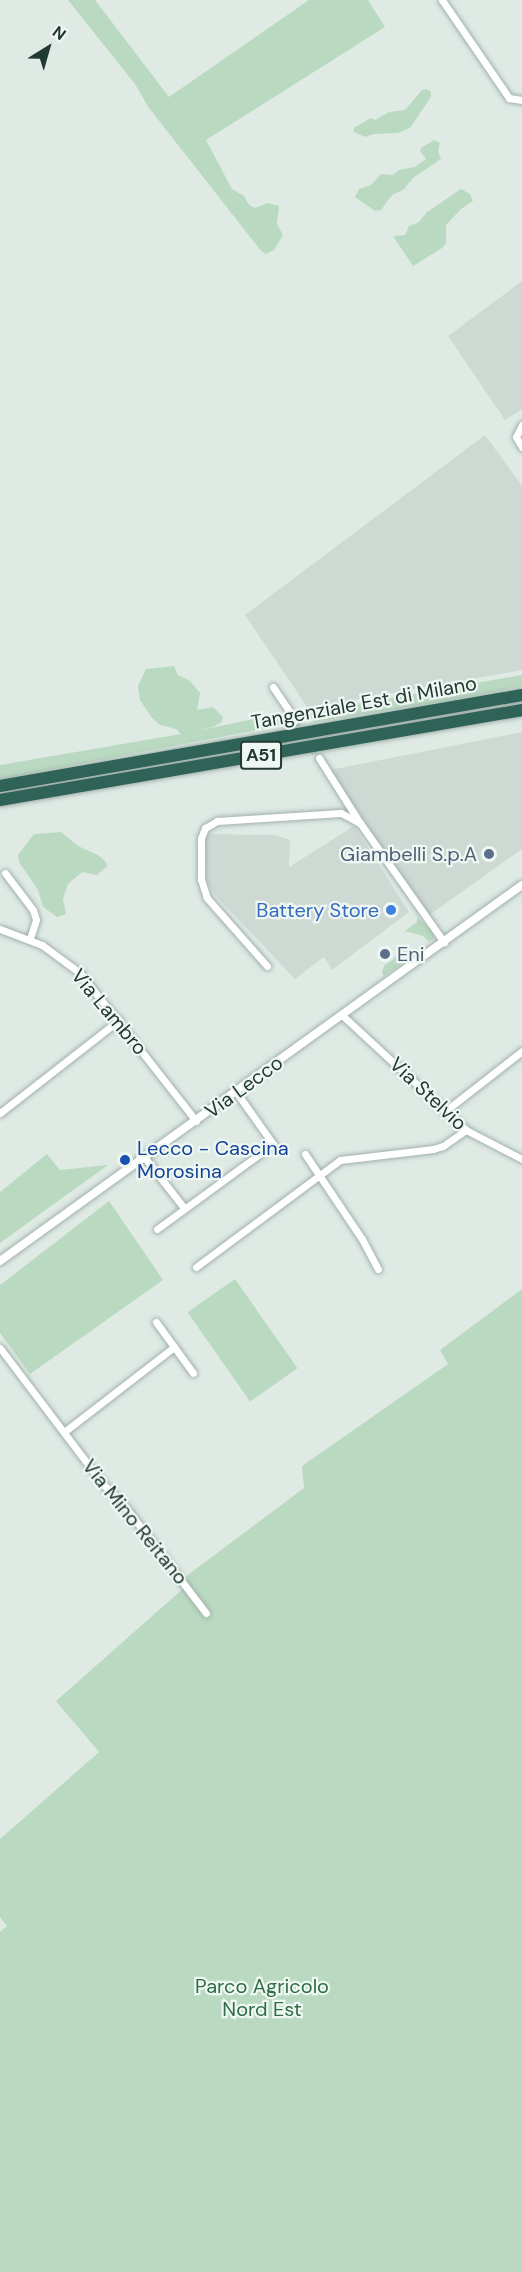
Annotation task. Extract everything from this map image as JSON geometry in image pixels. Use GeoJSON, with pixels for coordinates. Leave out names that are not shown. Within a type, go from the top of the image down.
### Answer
{"type":"FeatureCollection","features":[{"type":"Feature","properties":{"kind":"highway"},"geometry":{"type":"LineString","coordinates":[[466,705],[522,690]]}},
{"type":"Feature","properties":{"kind":"highway","name":"Tangenziale Est di Milano"},"geometry":{"type":"LineString","coordinates":[[0,786],[522,695]]}},
{"type":"Feature","properties":{"kind":"highway","name":"Tangenziale Est di Milano"},"geometry":{"type":"LineString","coordinates":[[0,800],[522,710]]}},
{"type":"Feature","properties":{"kind":"street"},"geometry":{"type":"LineString","coordinates":[[442,0],[509,98],[522,100]]}},
{"type":"Feature","properties":{"kind":"street"},"geometry":{"type":"LineString","coordinates":[[522,425],[516,437],[522,447]]}},
{"type":"Feature","properties":{"kind":"street"},"geometry":{"type":"LineString","coordinates":[[273,687],[295,720]]}},
{"type":"Feature","properties":{"kind":"street"},"geometry":{"type":"LineString","coordinates":[[319,758],[360,823],[444,942]]}},
{"type":"Feature","properties":{"kind":"street"},"geometry":{"type":"LineString","coordinates":[[267,966],[207,898],[201,879],[201,838],[205,828],[217,821],[341,813],[360,823]]}},
{"type":"Feature","properties":{"kind":"street"},"geometry":{"type":"LineString","coordinates":[[5,873],[33,910],[36,920],[30,939]]}},
{"type":"Feature","properties":{"kind":"street","name":"Via Lecco"},"geometry":{"type":"LineString","coordinates":[[0,1262],[522,885]]}},
{"type":"Feature","properties":{"kind":"street","name":"Via Lambro"},"geometry":{"type":"LineString","coordinates":[[0,929],[30,939],[55,953],[80,973],[196,1121]]}},
{"type":"Feature","properties":{"kind":"street","name":"Via Stelvio"},"geometry":{"type":"LineString","coordinates":[[343,1016],[466,1130],[522,1159]]}},
{"type":"Feature","properties":{"kind":"street"},"geometry":{"type":"LineString","coordinates":[[0,1113],[119,1020]]}},
{"type":"Feature","properties":{"kind":"street"},"geometry":{"type":"LineString","coordinates":[[444,1112],[522,1051]]}},
{"type":"Feature","properties":{"kind":"street"},"geometry":{"type":"LineString","coordinates":[[157,1229],[273,1144],[236,1092]]}},
{"type":"Feature","properties":{"kind":"street"},"geometry":{"type":"LineString","coordinates":[[196,1267],[340,1160],[350,1157],[433,1149],[443,1146],[466,1130]]}},
{"type":"Feature","properties":{"kind":"street"},"geometry":{"type":"LineString","coordinates":[[304,1154],[320,1174],[362,1239],[378,1269]]}},
{"type":"Feature","properties":{"kind":"street"},"geometry":{"type":"LineString","coordinates":[[145,1158],[184,1208]]}},
{"type":"Feature","properties":{"kind":"street"},"geometry":{"type":"LineString","coordinates":[[156,1322],[193,1373]]}},
{"type":"Feature","properties":{"kind":"street"},"geometry":{"type":"LineString","coordinates":[[64,1432],[174,1347]]}},
{"type":"Feature","properties":{"kind":"street","name":"Via Mino Reitano"},"geometry":{"type":"LineString","coordinates":[[0,1348],[103,1484],[126,1508],[206,1613]]}},
{"type":"Feature","properties":{"kind":"shaded area"},"geometry":{"type":"Polygon","coordinates":[[[522,281],[522,409],[505,420],[448,336],[522,281]]]}},
{"type":"Feature","properties":{"kind":"shaded area"},"geometry":{"type":"Polygon","coordinates":[[[485,435],[522,486],[522,670],[308,708],[245,615],[485,435]]]}},
{"type":"Feature","properties":{"kind":"shaded area"},"geometry":{"type":"Polygon","coordinates":[[[522,732],[522,849],[428,916],[330,770],[522,732]]]}},
{"type":"Feature","properties":{"kind":"shaded area"},"geometry":{"type":"Polygon","coordinates":[[[354,826],[409,912],[332,970],[324,957],[295,979],[214,894],[207,881],[205,834],[275,835],[290,840],[289,867],[354,826]]]}},
{"type":"Feature","properties":{"kind":"green space"},"geometry":{"type":"Polygon","coordinates":[[[68,0],[95,0],[169,97],[309,0],[368,0],[385,27],[206,140],[232,189],[244,196],[249,205],[255,208],[268,203],[279,206],[277,224],[283,235],[274,250],[266,254],[261,251],[149,108],[135,84],[68,0]]]}},
{"type":"Feature","properties":{"kind":"green space"},"geometry":{"type":"Polygon","coordinates":[[[427,89],[431,92],[431,97],[410,128],[398,133],[374,134],[365,137],[354,132],[354,128],[371,118],[375,120],[389,112],[405,110],[422,90],[427,89]]]}},
{"type":"Feature","properties":{"kind":"green space"},"geometry":{"type":"Polygon","coordinates":[[[434,140],[440,143],[438,151],[441,159],[414,177],[403,190],[392,195],[381,210],[375,211],[355,197],[359,189],[371,185],[381,174],[393,175],[399,170],[415,167],[426,159],[420,151],[421,148],[434,140]]]}},
{"type":"Feature","properties":{"kind":"green space"},"geometry":{"type":"Polygon","coordinates":[[[461,189],[470,194],[473,201],[461,209],[446,225],[446,243],[442,248],[413,266],[393,236],[405,235],[409,226],[419,222],[427,212],[461,189]]]}},
{"type":"Feature","properties":{"kind":"green space"},"geometry":{"type":"Polygon","coordinates":[[[174,666],[178,675],[190,681],[200,693],[197,710],[213,707],[223,717],[222,722],[201,730],[282,713],[289,724],[0,779],[0,765],[181,734],[176,729],[160,725],[152,718],[140,700],[138,686],[146,669],[174,666]]]}},
{"type":"Feature","properties":{"kind":"green space"},"geometry":{"type":"Polygon","coordinates":[[[522,675],[522,686],[452,700],[314,722],[305,713],[522,675]]]}},
{"type":"Feature","properties":{"kind":"green space"},"geometry":{"type":"Polygon","coordinates":[[[61,832],[78,846],[98,855],[107,866],[97,875],[82,872],[68,884],[63,899],[66,914],[57,917],[43,907],[38,890],[19,862],[18,855],[34,834],[61,832]]]}},
{"type":"Feature","properties":{"kind":"green space"},"geometry":{"type":"Polygon","coordinates":[[[417,917],[434,933],[434,938],[429,942],[423,936],[405,931],[417,922],[417,917]]]}},
{"type":"Feature","properties":{"kind":"green space"},"geometry":{"type":"Polygon","coordinates":[[[404,951],[413,951],[414,955],[384,976],[382,972],[384,966],[404,951]]]}},
{"type":"Feature","properties":{"kind":"green space"},"geometry":{"type":"Polygon","coordinates":[[[47,1154],[60,1170],[108,1165],[0,1243],[0,1192],[47,1154]]]}},
{"type":"Feature","properties":{"kind":"green space"},"geometry":{"type":"Polygon","coordinates":[[[109,1201],[163,1280],[30,1374],[0,1333],[0,1285],[109,1201]]]}},
{"type":"Feature","properties":{"kind":"green space"},"geometry":{"type":"Polygon","coordinates":[[[235,1279],[298,1368],[250,1402],[187,1312],[235,1279]]]}},
{"type":"Feature","properties":{"kind":"green space","name":"Parco Agricolo Nord Est"},"geometry":{"type":"Polygon","coordinates":[[[522,1289],[522,2272],[0,2272],[0,1932],[7,1926],[0,1917],[0,1839],[99,1752],[56,1701],[185,1587],[181,1580],[304,1488],[302,1466],[448,1364],[440,1350],[522,1289]]]}},
{"type":"Feature","properties":{"kind":"tunnel"},"geometry":{"type":"LineString","coordinates":[[295,720],[319,758]]}},
{"type":"Feature","properties":{"kind":"place","name":"Giambelli S.p.A"},"geometry":{"type":"Point","coordinates":[489,854]}},
{"type":"Feature","properties":{"kind":"place","name":"Battery Store"},"geometry":{"type":"Point","coordinates":[391,910]}},
{"type":"Feature","properties":{"kind":"place","name":"Eni"},"geometry":{"type":"Point","coordinates":[385,954]}},
{"type":"Feature","properties":{"kind":"place","name":"Lecco - Cascina Morosina"},"geometry":{"type":"Point","coordinates":[125,1160]}}]}
